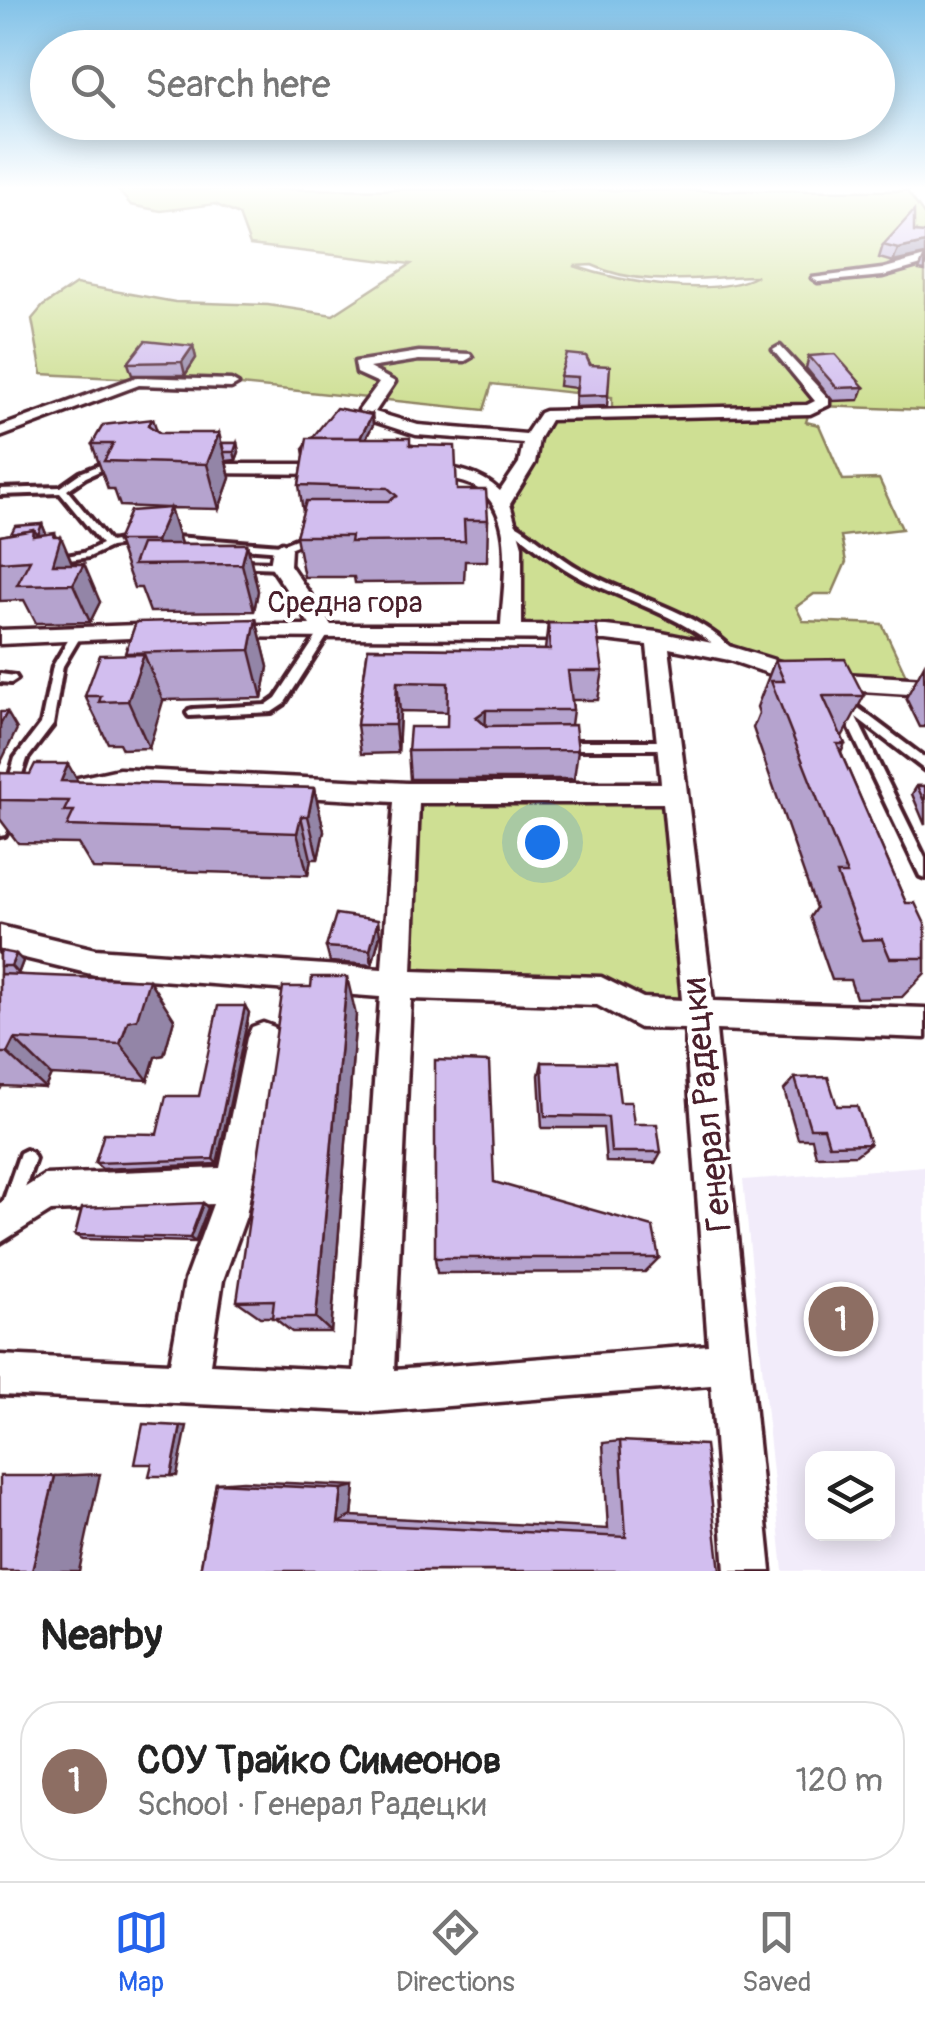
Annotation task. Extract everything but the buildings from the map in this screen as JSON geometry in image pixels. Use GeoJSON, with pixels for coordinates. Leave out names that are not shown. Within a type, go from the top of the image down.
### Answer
{"type":"FeatureCollection","features":[{"type":"Feature","properties":{"kind":"street"},"geometry":{"type":"LineString","coordinates":[[818,278],[883,272],[917,262]]}},
{"type":"Feature","properties":{"kind":"street"},"geometry":{"type":"LineString","coordinates":[[503,502],[534,449],[531,439],[538,422],[558,414],[821,406],[824,402],[780,350]]}},
{"type":"Feature","properties":{"kind":"street"},"geometry":{"type":"LineString","coordinates":[[419,356],[367,410],[368,416],[416,430],[531,439]]}},
{"type":"Feature","properties":{"kind":"street"},"geometry":{"type":"LineString","coordinates":[[388,386],[385,379],[362,370],[360,365],[419,356],[465,356]]}},
{"type":"Feature","properties":{"kind":"street"},"geometry":{"type":"LineString","coordinates":[[0,432],[137,380],[231,384]]}},
{"type":"Feature","properties":{"kind":"street"},"geometry":{"type":"LineString","coordinates":[[173,469],[364,469]]}},
{"type":"Feature","properties":{"kind":"street"},"geometry":{"type":"LineString","coordinates":[[398,469],[430,469],[472,478],[503,502],[512,525],[511,632]]}},
{"type":"Feature","properties":{"kind":"street"},"geometry":{"type":"LineString","coordinates":[[281,556],[325,632]]}},
{"type":"Feature","properties":{"kind":"street","name":"Средна гора"},"geometry":{"type":"LineString","coordinates":[[0,637],[606,633],[732,654],[812,680]]}},
{"type":"Feature","properties":{"kind":"street","name":"Генерал Радецки"},"geometry":{"type":"LineString","coordinates":[[657,639],[699,1014],[748,1571]]}},
{"type":"Feature","properties":{"kind":"street"},"geometry":{"type":"LineString","coordinates":[[812,680],[925,688]]}},
{"type":"Feature","properties":{"kind":"street"},"geometry":{"type":"LineString","coordinates":[[6,785],[27,784],[60,792],[119,778],[408,794],[673,793]]}},
{"type":"Feature","properties":{"kind":"street"},"geometry":{"type":"LineString","coordinates":[[374,1392],[408,794]]}},
{"type":"Feature","properties":{"kind":"street"},"geometry":{"type":"LineString","coordinates":[[0,939],[95,962],[396,984],[601,991],[640,1013],[925,1023]]}},
{"type":"Feature","properties":{"kind":"street"},"geometry":{"type":"LineString","coordinates":[[186,1385],[204,1280],[228,1216],[263,1038]]}},
{"type":"Feature","properties":{"kind":"street"},"geometry":{"type":"LineString","coordinates":[[2,1230],[45,1192],[234,1185]]}},
{"type":"Feature","properties":{"kind":"street"},"geometry":{"type":"LineString","coordinates":[[0,1375],[374,1392],[732,1363]]}},
{"type":"Feature","properties":{"kind":"lane"},"geometry":{"type":"LineString","coordinates":[[0,492],[62,490],[83,475],[127,460]]}},
{"type":"Feature","properties":{"kind":"lane"},"geometry":{"type":"LineString","coordinates":[[62,490],[80,505],[88,526],[108,545]]}},
{"type":"Feature","properties":{"kind":"lane"},"geometry":{"type":"LineString","coordinates":[[512,525],[553,558],[712,634],[732,654]]}},
{"type":"Feature","properties":{"kind":"lane"},"geometry":{"type":"LineString","coordinates":[[230,564],[281,556],[310,535],[326,535]]}},
{"type":"Feature","properties":{"kind":"lane"},"geometry":{"type":"LineString","coordinates":[[154,539],[281,556]]}},
{"type":"Feature","properties":{"kind":"lane"},"geometry":{"type":"LineString","coordinates":[[34,563],[86,555],[108,545],[140,540]]}},
{"type":"Feature","properties":{"kind":"lane"},"geometry":{"type":"LineString","coordinates":[[193,712],[268,709],[280,701],[325,632]]}},
{"type":"Feature","properties":{"kind":"lane"},"geometry":{"type":"LineString","coordinates":[[0,831],[12,814],[6,785],[47,724],[58,666],[77,634]]}},
{"type":"Feature","properties":{"kind":"lane"},"geometry":{"type":"LineString","coordinates":[[812,680],[925,765]]}},
{"type":"Feature","properties":{"kind":"lane"},"geometry":{"type":"LineString","coordinates":[[842,700],[925,872]]}},
{"type":"Feature","properties":{"kind":"lane"},"geometry":{"type":"LineString","coordinates":[[556,746],[668,744]]}},
{"type":"Feature","properties":{"kind":"lane"},"geometry":{"type":"LineString","coordinates":[[2,1230],[26,1159]]}},
{"type":"Feature","properties":{"kind":"shaded area"},"geometry":{"type":"Polygon","coordinates":[[[925,1166],[925,1571],[783,1571],[743,1180],[925,1166]]]}},
{"type":"Feature","properties":{"kind":"green space"},"geometry":{"type":"Polygon","coordinates":[[[397,262],[925,262],[925,410],[821,406],[810,409],[806,422],[819,425],[843,480],[879,479],[902,529],[841,536],[846,562],[832,594],[814,594],[796,607],[803,621],[882,624],[911,686],[657,639],[511,632],[503,502],[545,416],[612,412],[612,397],[492,384],[484,410],[231,384],[42,374],[32,319],[43,306],[76,284],[175,302],[268,305],[333,315],[411,264],[397,262]],[[592,265],[574,266],[666,286],[716,286],[757,276],[674,280],[632,277],[592,265]]]}},
{"type":"Feature","properties":{"kind":"green space"},"geometry":{"type":"Polygon","coordinates":[[[407,793],[673,793],[699,1014],[601,991],[396,984],[407,793]]]}},
{"type":"Feature","properties":{"kind":"place","name":"СОУ Трайко Симеонов"},"geometry":{"type":"Point","coordinates":[841,1319]}}]}
